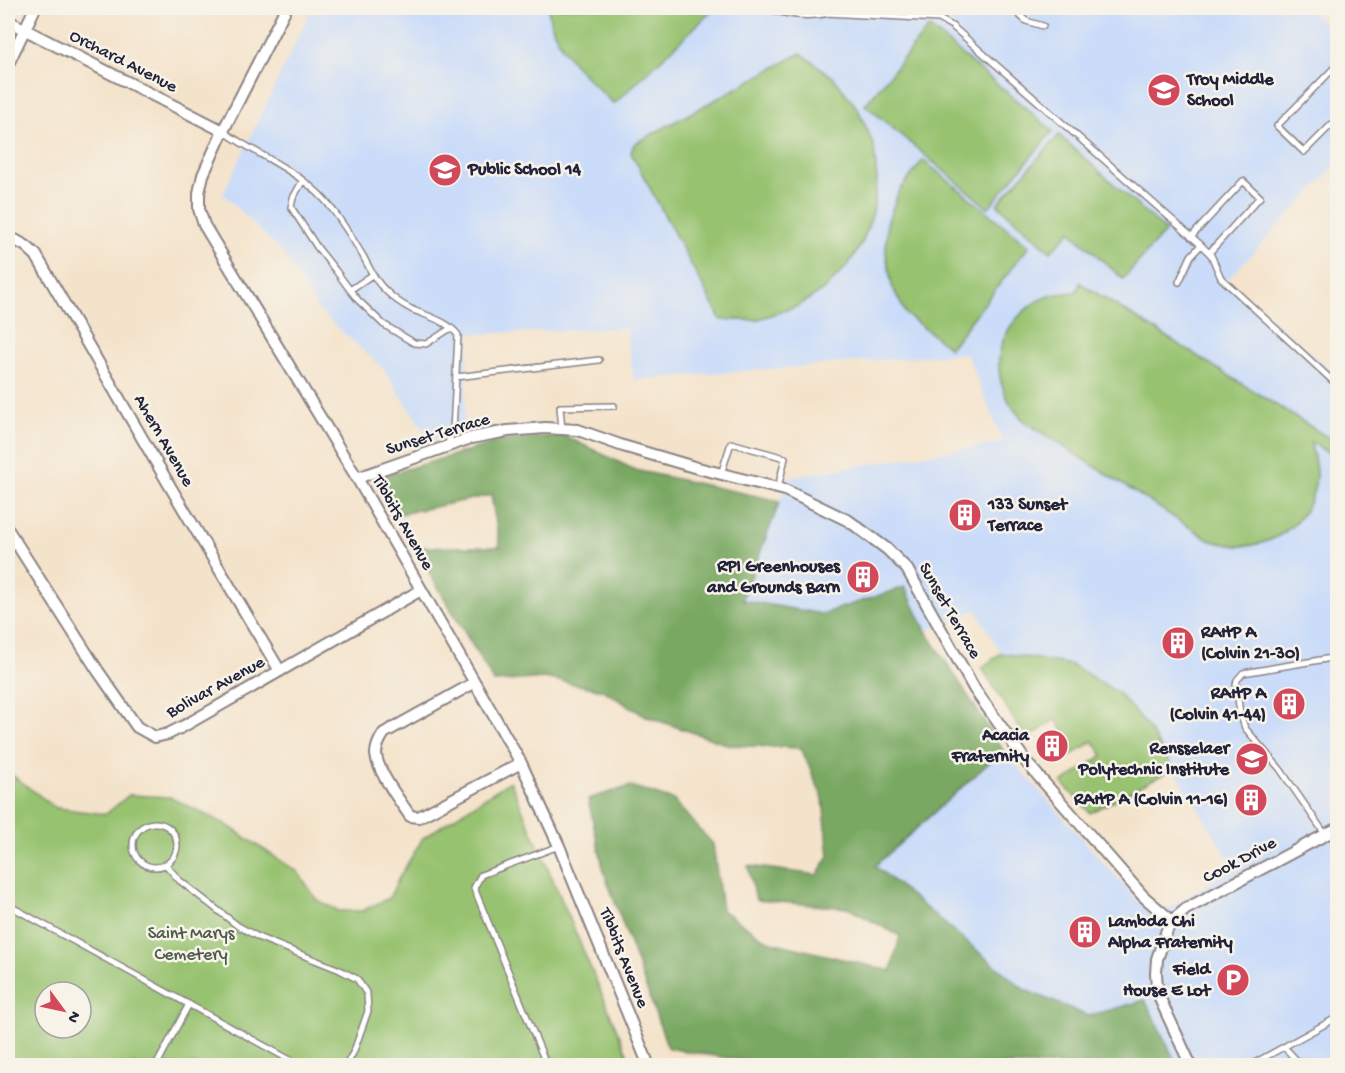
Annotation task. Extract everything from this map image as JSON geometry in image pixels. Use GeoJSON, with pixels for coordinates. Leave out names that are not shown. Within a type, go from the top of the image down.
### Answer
{"type":"FeatureCollection","features":[{"type":"Feature","properties":{"kind":"street"},"geometry":{"type":"LineString","coordinates":[[8,64],[35,8]]}},
{"type":"Feature","properties":{"kind":"street","name":"Tibbits Avenue"},"geometry":{"type":"LineString","coordinates":[[286,8],[203,175],[199,193],[199,208],[204,225],[357,478],[521,763],[559,846],[649,1065]]}},
{"type":"Feature","properties":{"kind":"street","name":"Orchard Avenue"},"geometry":{"type":"LineString","coordinates":[[8,21],[223,132]]}},
{"type":"Feature","properties":{"kind":"street","name":"Ahern Avenue"},"geometry":{"type":"LineString","coordinates":[[8,236],[26,246],[36,255],[280,671]]}},
{"type":"Feature","properties":{"kind":"street","name":"Sunset Terrace"},"geometry":{"type":"LineString","coordinates":[[357,478],[471,438],[508,431],[545,428],[578,430],[623,447],[785,490],[849,521],[887,549],[907,569],[975,690],[1027,764],[1143,896],[1172,921]]}},
{"type":"Feature","properties":{"kind":"street","name":"Bolivar Avenue"},"geometry":{"type":"LineString","coordinates":[[8,530],[98,671],[137,727],[155,737],[176,730],[422,590]]}},
{"type":"Feature","properties":{"kind":"street"},"geometry":{"type":"LineString","coordinates":[[474,683],[384,732],[376,753],[379,766],[410,816],[419,817],[521,763]]}},
{"type":"Feature","properties":{"kind":"street","name":"Cook Drive"},"geometry":{"type":"LineString","coordinates":[[1172,921],[1186,909],[1338,828]]}},
{"type":"Feature","properties":{"kind":"street"},"geometry":{"type":"LineString","coordinates":[[1172,921],[1157,958],[1157,987],[1167,1015],[1191,1065]]}},
{"type":"Feature","properties":{"kind":"lane"},"geometry":{"type":"LineString","coordinates":[[767,8],[780,12],[815,16],[846,8]]}},
{"type":"Feature","properties":{"kind":"lane"},"geometry":{"type":"LineString","coordinates":[[1012,8],[1026,21],[1043,26]]}},
{"type":"Feature","properties":{"kind":"lane"},"geometry":{"type":"LineString","coordinates":[[826,13],[939,20],[952,26],[1201,245],[1211,255],[1221,278],[1335,383]]}},
{"type":"Feature","properties":{"kind":"lane"},"geometry":{"type":"LineString","coordinates":[[1338,71],[1334,68],[1277,126],[1304,152],[1338,118]]}},
{"type":"Feature","properties":{"kind":"lane"},"geometry":{"type":"LineString","coordinates":[[223,132],[290,170],[303,180],[333,209],[372,275],[384,289],[402,304],[451,328],[458,335],[453,430],[446,447]]}},
{"type":"Feature","properties":{"kind":"lane"},"geometry":{"type":"LineString","coordinates":[[303,180],[292,198],[291,207],[317,247],[358,300],[383,324],[414,343],[426,344],[451,328]]}},
{"type":"Feature","properties":{"kind":"lane"},"geometry":{"type":"LineString","coordinates":[[1191,237],[1243,181],[1260,197],[1209,253]]}},
{"type":"Feature","properties":{"kind":"lane"},"geometry":{"type":"LineString","coordinates":[[1179,282],[1191,256],[1201,245]]}},
{"type":"Feature","properties":{"kind":"lane"},"geometry":{"type":"LineString","coordinates":[[350,290],[372,275]]}},
{"type":"Feature","properties":{"kind":"lane"},"geometry":{"type":"LineString","coordinates":[[456,377],[599,360]]}},
{"type":"Feature","properties":{"kind":"lane"},"geometry":{"type":"LineString","coordinates":[[562,429],[560,407],[614,406]]}},
{"type":"Feature","properties":{"kind":"lane"},"geometry":{"type":"LineString","coordinates":[[721,474],[731,443],[785,458],[778,488]]}},
{"type":"Feature","properties":{"kind":"lane"},"geometry":{"type":"LineString","coordinates":[[1325,834],[1280,769],[1245,728],[1240,713],[1236,685],[1243,673],[1338,657]]}},
{"type":"Feature","properties":{"kind":"lane"},"geometry":{"type":"LineString","coordinates":[[153,823],[161,824],[175,835],[177,852],[166,865],[158,868],[149,867],[135,856],[134,839],[144,826],[153,823]]}},
{"type":"Feature","properties":{"kind":"lane"},"geometry":{"type":"LineString","coordinates":[[547,1065],[474,888],[481,875],[559,846]]}},
{"type":"Feature","properties":{"kind":"lane"},"geometry":{"type":"LineString","coordinates":[[166,865],[179,880],[238,926],[260,938],[357,979],[367,994],[368,1011],[354,1051],[346,1065]]}},
{"type":"Feature","properties":{"kind":"lane"},"geometry":{"type":"LineString","coordinates":[[8,905],[301,1065]]}},
{"type":"Feature","properties":{"kind":"lane"},"geometry":{"type":"LineString","coordinates":[[156,1065],[189,1004]]}},
{"type":"Feature","properties":{"kind":"lane"},"geometry":{"type":"LineString","coordinates":[[1249,1065],[1338,1017]]}},
{"type":"Feature","properties":{"kind":"lane"},"geometry":{"type":"LineString","coordinates":[[1284,1047],[1302,1065]]}},
{"type":"Feature","properties":{"kind":"shaded area"},"geometry":{"type":"Polygon","coordinates":[[[312,8],[1309,8],[1337,36],[1337,165],[1227,280],[1337,376],[1337,1065],[1177,1065],[1145,1000],[1089,1016],[1025,990],[875,866],[1003,750],[1153,918],[1234,867],[1147,726],[1117,692],[1072,665],[1001,653],[976,610],[926,631],[905,587],[822,615],[741,600],[789,477],[1003,442],[966,353],[634,380],[626,328],[469,334],[464,429],[431,442],[384,369],[318,310],[281,251],[223,194],[312,8]]]}},
{"type":"Feature","properties":{"kind":"green space"},"geometry":{"type":"Polygon","coordinates":[[[548,8],[713,8],[713,10],[614,104],[592,84],[563,49],[551,23],[548,8]]]}},
{"type":"Feature","properties":{"kind":"green space"},"geometry":{"type":"Polygon","coordinates":[[[929,27],[1053,131],[988,208],[865,105],[929,27]]]}},
{"type":"Feature","properties":{"kind":"green space"},"geometry":{"type":"Polygon","coordinates":[[[801,53],[834,78],[858,109],[874,146],[877,181],[873,213],[862,243],[848,265],[825,289],[798,306],[756,320],[721,320],[631,153],[634,144],[801,53]]]}},
{"type":"Feature","properties":{"kind":"green space"},"geometry":{"type":"Polygon","coordinates":[[[1059,135],[1166,231],[1123,279],[1070,231],[1051,252],[997,204],[1059,135]]]}},
{"type":"Feature","properties":{"kind":"green space"},"geometry":{"type":"Polygon","coordinates":[[[923,160],[1029,246],[950,348],[906,314],[892,286],[886,254],[887,224],[898,193],[923,160]]]}},
{"type":"Feature","properties":{"kind":"green space"},"geometry":{"type":"Polygon","coordinates":[[[1080,283],[1337,443],[1337,458],[1310,442],[1316,470],[1314,488],[1310,501],[1294,524],[1283,533],[1258,544],[1236,546],[1211,541],[1025,422],[1006,396],[1001,382],[1000,354],[1004,340],[1021,314],[1031,306],[1052,295],[1076,292],[1080,283]]]}},
{"type":"Feature","properties":{"kind":"green space"},"geometry":{"type":"Polygon","coordinates":[[[563,435],[635,470],[780,501],[742,600],[822,614],[905,587],[926,631],[1003,750],[875,866],[1025,990],[1089,1016],[1145,1000],[1177,1065],[790,1066],[668,1048],[604,872],[588,799],[631,786],[673,800],[713,844],[722,910],[768,941],[891,971],[900,936],[848,908],[756,900],[748,866],[817,875],[829,856],[823,799],[801,748],[729,745],[645,716],[603,690],[545,678],[494,682],[414,547],[500,547],[491,495],[396,515],[373,479],[501,441],[563,435]]]}},
{"type":"Feature","properties":{"kind":"green space"},"geometry":{"type":"Polygon","coordinates":[[[1001,653],[1072,665],[1117,692],[1147,726],[1173,769],[1090,813],[1062,783],[1103,755],[1093,741],[1067,758],[1061,750],[1071,743],[1056,719],[1031,736],[1025,737],[982,668],[1001,653]]]}},
{"type":"Feature","properties":{"kind":"green space","name":"Saint Marys Cemetery"},"geometry":{"type":"Polygon","coordinates":[[[8,772],[56,808],[106,814],[129,795],[170,797],[225,824],[298,872],[317,900],[339,911],[362,911],[389,898],[423,838],[510,781],[632,1065],[8,1065],[8,772]]]}},
{"type":"Feature","properties":{"kind":"place","name":"Troy Middle School"},"geometry":{"type":"Point","coordinates":[1164,90]}},
{"type":"Feature","properties":{"kind":"place","name":"Public School 14"},"geometry":{"type":"Point","coordinates":[445,170]}},
{"type":"Feature","properties":{"kind":"place","name":"133 Sunset Terrace"},"geometry":{"type":"Point","coordinates":[965,515]}},
{"type":"Feature","properties":{"kind":"place","name":"RPI Greenhouses and Grounds Barn"},"geometry":{"type":"Point","coordinates":[863,577]}},
{"type":"Feature","properties":{"kind":"place","name":"RAHP A (Colvin 21-30)"},"geometry":{"type":"Point","coordinates":[1178,643]}},
{"type":"Feature","properties":{"kind":"place","name":"RAHP A (Colvin 41-44)"},"geometry":{"type":"Point","coordinates":[1289,704]}},
{"type":"Feature","properties":{"kind":"place","name":"Acacia Fraternity"},"geometry":{"type":"Point","coordinates":[1052,746]}},
{"type":"Feature","properties":{"kind":"place","name":"Rensselaer Polytechnic Institute"},"geometry":{"type":"Point","coordinates":[1252,759]}},
{"type":"Feature","properties":{"kind":"place","name":"RAHP A (Colvin 11-16)"},"geometry":{"type":"Point","coordinates":[1251,800]}},
{"type":"Feature","properties":{"kind":"place","name":"Lambda Chi Alpha Fraternity"},"geometry":{"type":"Point","coordinates":[1085,932]}},
{"type":"Feature","properties":{"kind":"place","name":"Field House E Lot"},"geometry":{"type":"Point","coordinates":[1233,980]}}]}
